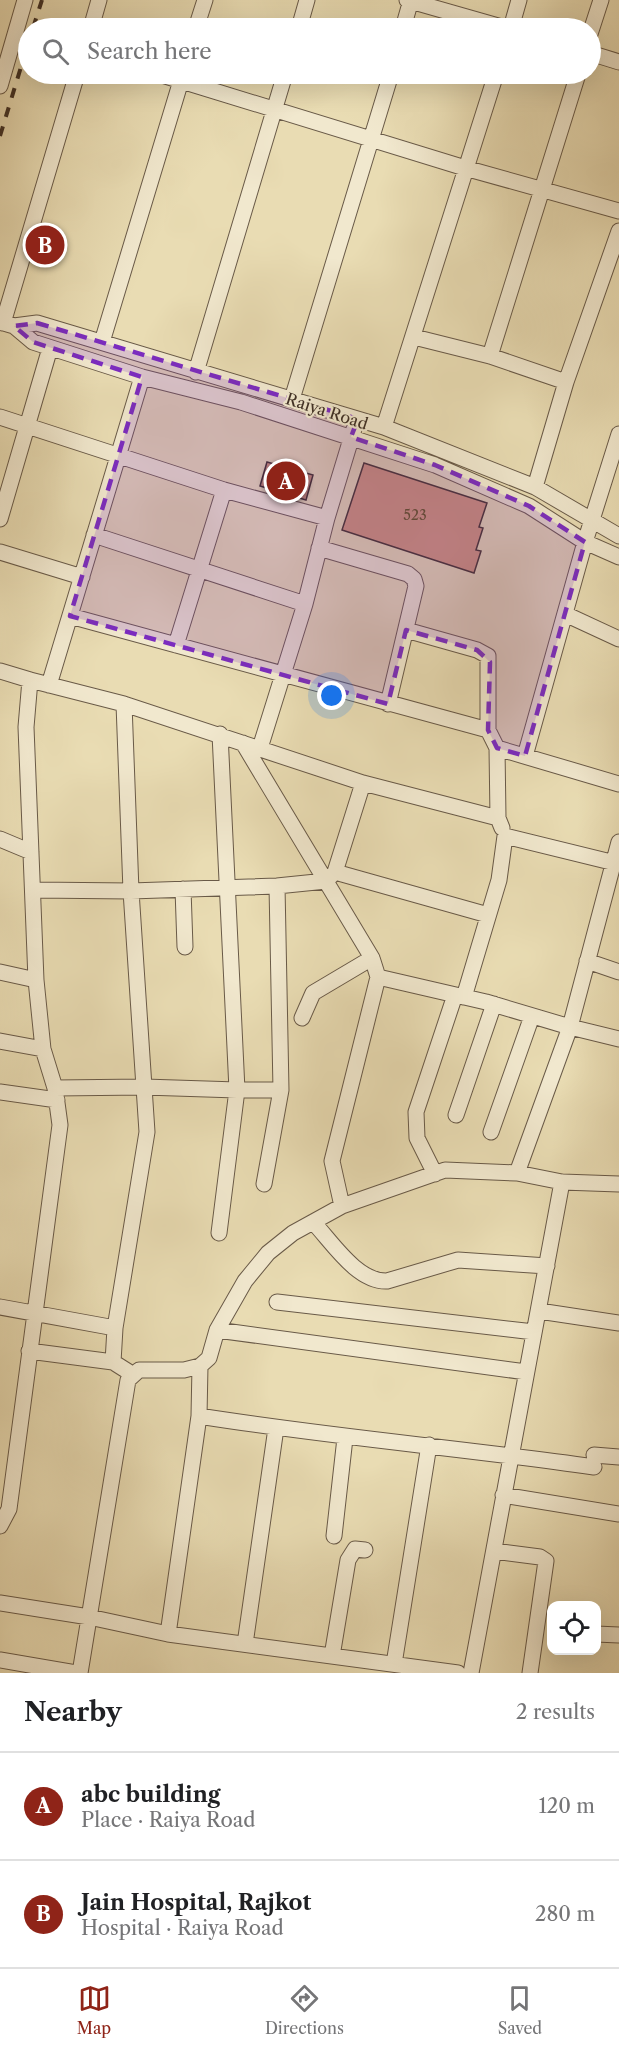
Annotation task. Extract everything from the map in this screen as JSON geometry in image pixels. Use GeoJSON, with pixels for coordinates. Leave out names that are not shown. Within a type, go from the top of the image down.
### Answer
{"type":"FeatureCollection","features":[{"type":"Feature","properties":{"kind":"street"},"geometry":{"type":"LineString","coordinates":[[20,18],[25,0]]}},
{"type":"Feature","properties":{"kind":"street"},"geometry":{"type":"LineString","coordinates":[[94,18],[99,0]]}},
{"type":"Feature","properties":{"kind":"street"},"geometry":{"type":"LineString","coordinates":[[199,18],[205,0]]}},
{"type":"Feature","properties":{"kind":"street"},"geometry":{"type":"LineString","coordinates":[[302,18],[307,0]]}},
{"type":"Feature","properties":{"kind":"street"},"geometry":{"type":"LineString","coordinates":[[406,18],[410,0],[471,18]]}},
{"type":"Feature","properties":{"kind":"street"},"geometry":{"type":"LineString","coordinates":[[513,18],[519,0]]}},
{"type":"Feature","properties":{"kind":"street"},"geometry":{"type":"LineString","coordinates":[[596,18],[601,0]]}},
{"type":"Feature","properties":{"kind":"street"},"geometry":{"type":"LineString","coordinates":[[0,86],[18,24]]}},
{"type":"Feature","properties":{"kind":"street"},"geometry":{"type":"LineString","coordinates":[[601,56],[619,62]]}},
{"type":"Feature","properties":{"kind":"street"},"geometry":{"type":"LineString","coordinates":[[6,324],[74,84]]}},
{"type":"Feature","properties":{"kind":"street"},"geometry":{"type":"LineString","coordinates":[[102,342],[180,84]]}},
{"type":"Feature","properties":{"kind":"street"},"geometry":{"type":"LineString","coordinates":[[202,84],[274,109],[465,168],[619,212]]}},
{"type":"Feature","properties":{"kind":"street"},"geometry":{"type":"LineString","coordinates":[[196,372],[282,84]]}},
{"type":"Feature","properties":{"kind":"street"},"geometry":{"type":"LineString","coordinates":[[291,399],[388,84]]}},
{"type":"Feature","properties":{"kind":"street"},"geometry":{"type":"LineString","coordinates":[[384,427],[493,84]]}},
{"type":"Feature","properties":{"kind":"street"},"geometry":{"type":"LineString","coordinates":[[490,356],[575,84]]}},
{"type":"Feature","properties":{"kind":"street"},"geometry":{"type":"LineString","coordinates":[[535,487],[566,382],[619,231]]}},
{"type":"Feature","properties":{"kind":"street","name":"Raiya Road"},"geometry":{"type":"LineString","coordinates":[[6,324],[37,323],[384,427],[535,487],[619,537]]}},
{"type":"Feature","properties":{"kind":"street","name":"Raiya Road"},"geometry":{"type":"LineString","coordinates":[[6,324],[33,342],[50,348],[142,377],[241,402],[435,465],[529,506],[585,542],[619,557]]}},
{"type":"Feature","properties":{"kind":"street"},"geometry":{"type":"LineString","coordinates":[[414,337],[490,356],[566,382]]}},
{"type":"Feature","properties":{"kind":"street"},"geometry":{"type":"LineString","coordinates":[[0,519],[50,348]]}},
{"type":"Feature","properties":{"kind":"street"},"geometry":{"type":"LineString","coordinates":[[49,685],[142,377]]}},
{"type":"Feature","properties":{"kind":"street"},"geometry":{"type":"LineString","coordinates":[[0,417],[224,490],[327,518]]}},
{"type":"Feature","properties":{"kind":"street"},"geometry":{"type":"LineString","coordinates":[[260,748],[305,604],[327,518],[358,419]]}},
{"type":"Feature","properties":{"kind":"street"},"geometry":{"type":"LineString","coordinates":[[525,756],[585,542],[619,434]]}},
{"type":"Feature","properties":{"kind":"street"},"geometry":{"type":"LineString","coordinates":[[176,645],[224,490]]}},
{"type":"Feature","properties":{"kind":"street"},"geometry":{"type":"LineString","coordinates":[[94,535],[305,604]]}},
{"type":"Feature","properties":{"kind":"street"},"geometry":{"type":"LineString","coordinates":[[319,548],[408,574],[414,579],[416,586],[388,704]]}},
{"type":"Feature","properties":{"kind":"street"},"geometry":{"type":"LineString","coordinates":[[0,552],[82,577]]}},
{"type":"Feature","properties":{"kind":"street"},"geometry":{"type":"LineString","coordinates":[[565,614],[619,639]]}},
{"type":"Feature","properties":{"kind":"street"},"geometry":{"type":"LineString","coordinates":[[70,616],[488,730]]}},
{"type":"Feature","properties":{"kind":"street"},"geometry":{"type":"LineString","coordinates":[[406,630],[477,650],[488,656],[488,730],[497,748],[498,818],[505,836],[499,880],[488,915],[416,1112],[417,1138],[435,1174]]}},
{"type":"Feature","properties":{"kind":"street"},"geometry":{"type":"LineString","coordinates":[[0,672],[124,704],[363,783],[498,818]]}},
{"type":"Feature","properties":{"kind":"street"},"geometry":{"type":"LineString","coordinates":[[0,1526],[9,1509],[60,1125],[56,1094],[43,1049],[36,980],[26,727],[30,680]]}},
{"type":"Feature","properties":{"kind":"street"},"geometry":{"type":"LineString","coordinates":[[113,1362],[115,1328],[147,1132],[131,891],[124,704]]}},
{"type":"Feature","properties":{"kind":"street"},"geometry":{"type":"LineString","coordinates":[[219,734],[237,1090],[219,1233]]}},
{"type":"Feature","properties":{"kind":"street"},"geometry":{"type":"LineString","coordinates":[[243,743],[331,876],[372,958],[378,977],[332,1161],[342,1206]]}},
{"type":"Feature","properties":{"kind":"street"},"geometry":{"type":"LineString","coordinates":[[497,748],[619,784]]}},
{"type":"Feature","properties":{"kind":"street"},"geometry":{"type":"LineString","coordinates":[[331,876],[363,783]]}},
{"type":"Feature","properties":{"kind":"street"},"geometry":{"type":"LineString","coordinates":[[505,836],[616,863]]}},
{"type":"Feature","properties":{"kind":"street"},"geometry":{"type":"LineString","coordinates":[[0,839],[32,852]]}},
{"type":"Feature","properties":{"kind":"street"},"geometry":{"type":"LineString","coordinates":[[517,1173],[570,1026],[616,863],[619,842]]}},
{"type":"Feature","properties":{"kind":"street"},"geometry":{"type":"LineString","coordinates":[[33,890],[131,891],[277,886],[331,876],[488,915]]}},
{"type":"Feature","properties":{"kind":"street"},"geometry":{"type":"LineString","coordinates":[[264,1184],[281,1090],[277,886]]}},
{"type":"Feature","properties":{"kind":"street"},"geometry":{"type":"LineString","coordinates":[[183,889],[185,947]]}},
{"type":"Feature","properties":{"kind":"street"},"geometry":{"type":"LineString","coordinates":[[302,1018],[313,993],[372,958]]}},
{"type":"Feature","properties":{"kind":"street"},"geometry":{"type":"LineString","coordinates":[[587,961],[619,972]]}},
{"type":"Feature","properties":{"kind":"street"},"geometry":{"type":"LineString","coordinates":[[0,972],[36,980]]}},
{"type":"Feature","properties":{"kind":"street"},"geometry":{"type":"LineString","coordinates":[[378,977],[460,996],[619,1039]]}},
{"type":"Feature","properties":{"kind":"street"},"geometry":{"type":"LineString","coordinates":[[456,1115],[494,1005]]}},
{"type":"Feature","properties":{"kind":"street"},"geometry":{"type":"LineString","coordinates":[[491,1132],[532,1016]]}},
{"type":"Feature","properties":{"kind":"street"},"geometry":{"type":"LineString","coordinates":[[0,1041],[43,1049]]}},
{"type":"Feature","properties":{"kind":"street"},"geometry":{"type":"LineString","coordinates":[[0,1092],[56,1094],[144,1087],[281,1090]]}},
{"type":"Feature","properties":{"kind":"street"},"geometry":{"type":"LineString","coordinates":[[80,1673],[128,1380],[132,1374],[139,1370],[184,1370],[200,1366],[209,1358],[217,1330],[245,1281],[268,1253],[293,1233],[342,1206],[445,1170],[517,1173],[562,1182],[619,1184]]}},
{"type":"Feature","properties":{"kind":"street"},"geometry":{"type":"LineString","coordinates":[[471,1673],[562,1182]]}},
{"type":"Feature","properties":{"kind":"street"},"geometry":{"type":"LineString","coordinates":[[313,1222],[358,1270],[367,1278],[377,1282],[458,1260],[547,1266]]}},
{"type":"Feature","properties":{"kind":"street"},"geometry":{"type":"LineString","coordinates":[[277,1302],[534,1332]]}},
{"type":"Feature","properties":{"kind":"street"},"geometry":{"type":"LineString","coordinates":[[0,1307],[115,1328]]}},
{"type":"Feature","properties":{"kind":"street"},"geometry":{"type":"LineString","coordinates":[[539,1311],[619,1323]]}},
{"type":"Feature","properties":{"kind":"street"},"geometry":{"type":"LineString","coordinates":[[217,1330],[526,1372]]}},
{"type":"Feature","properties":{"kind":"street"},"geometry":{"type":"LineString","coordinates":[[29,1351],[113,1362],[132,1374]]}},
{"type":"Feature","properties":{"kind":"street"},"geometry":{"type":"LineString","coordinates":[[168,1634],[199,1416],[200,1366]]}},
{"type":"Feature","properties":{"kind":"street"},"geometry":{"type":"LineString","coordinates":[[199,1416],[345,1438],[510,1455],[594,1461],[619,1457]]}},
{"type":"Feature","properties":{"kind":"street"},"geometry":{"type":"LineString","coordinates":[[245,1644],[276,1428]]}},
{"type":"Feature","properties":{"kind":"street"},"geometry":{"type":"LineString","coordinates":[[334,1536],[345,1438]]}},
{"type":"Feature","properties":{"kind":"street"},"geometry":{"type":"LineString","coordinates":[[394,1664],[429,1445]]}},
{"type":"Feature","properties":{"kind":"street"},"geometry":{"type":"LineString","coordinates":[[503,1495],[619,1514]]}},
{"type":"Feature","properties":{"kind":"street"},"geometry":{"type":"LineString","coordinates":[[332,1656],[348,1560],[355,1549],[365,1550]]}},
{"type":"Feature","properties":{"kind":"street"},"geometry":{"type":"LineString","coordinates":[[494,1551],[540,1557],[546,1561],[530,1673]]}},
{"type":"Feature","properties":{"kind":"street"},"geometry":{"type":"LineString","coordinates":[[0,1603],[89,1617],[168,1634],[458,1673]]}},
{"type":"Feature","properties":{"kind":"street"},"geometry":{"type":"LineString","coordinates":[[601,1634],[619,1635]]}},
{"type":"Feature","properties":{"kind":"street"},"geometry":{"type":"LineString","coordinates":[[0,1660],[76,1673]]}},
{"type":"Feature","properties":{"kind":"highlighted area"},"geometry":{"type":"Polygon","coordinates":[[[37,323],[358,419],[351,437],[435,465],[529,506],[585,542],[525,756],[497,748],[488,730],[490,662],[477,650],[406,630],[388,704],[70,616],[142,377],[33,342],[14,326],[37,323]]]}},
{"type":"Feature","properties":{"kind":"building"},"geometry":{"type":"Polygon","coordinates":[[[39,237],[62,242],[60,254],[35,249],[39,237]]]}},
{"type":"Feature","properties":{"kind":"building"},"geometry":{"type":"Polygon","coordinates":[[[267,462],[313,475],[306,500],[260,486],[267,462]]]}},
{"type":"Feature","properties":{"kind":"building"},"geometry":{"type":"Polygon","coordinates":[[[364,463],[487,503],[479,527],[483,528],[476,550],[481,551],[474,573],[342,530],[364,463]]]}},
{"type":"Feature","properties":{"kind":"railway"},"geometry":{"type":"LineString","coordinates":[[36,18],[42,0]]}},
{"type":"Feature","properties":{"kind":"railway"},"geometry":{"type":"LineString","coordinates":[[0,136],[18,77]]}},
{"type":"Feature","properties":{"kind":"place","name":"Jain Hospital, Rajkot"},"geometry":{"type":"Point","coordinates":[45,245]}},
{"type":"Feature","properties":{"kind":"place","name":"abc building"},"geometry":{"type":"Point","coordinates":[286,481]}}]}
